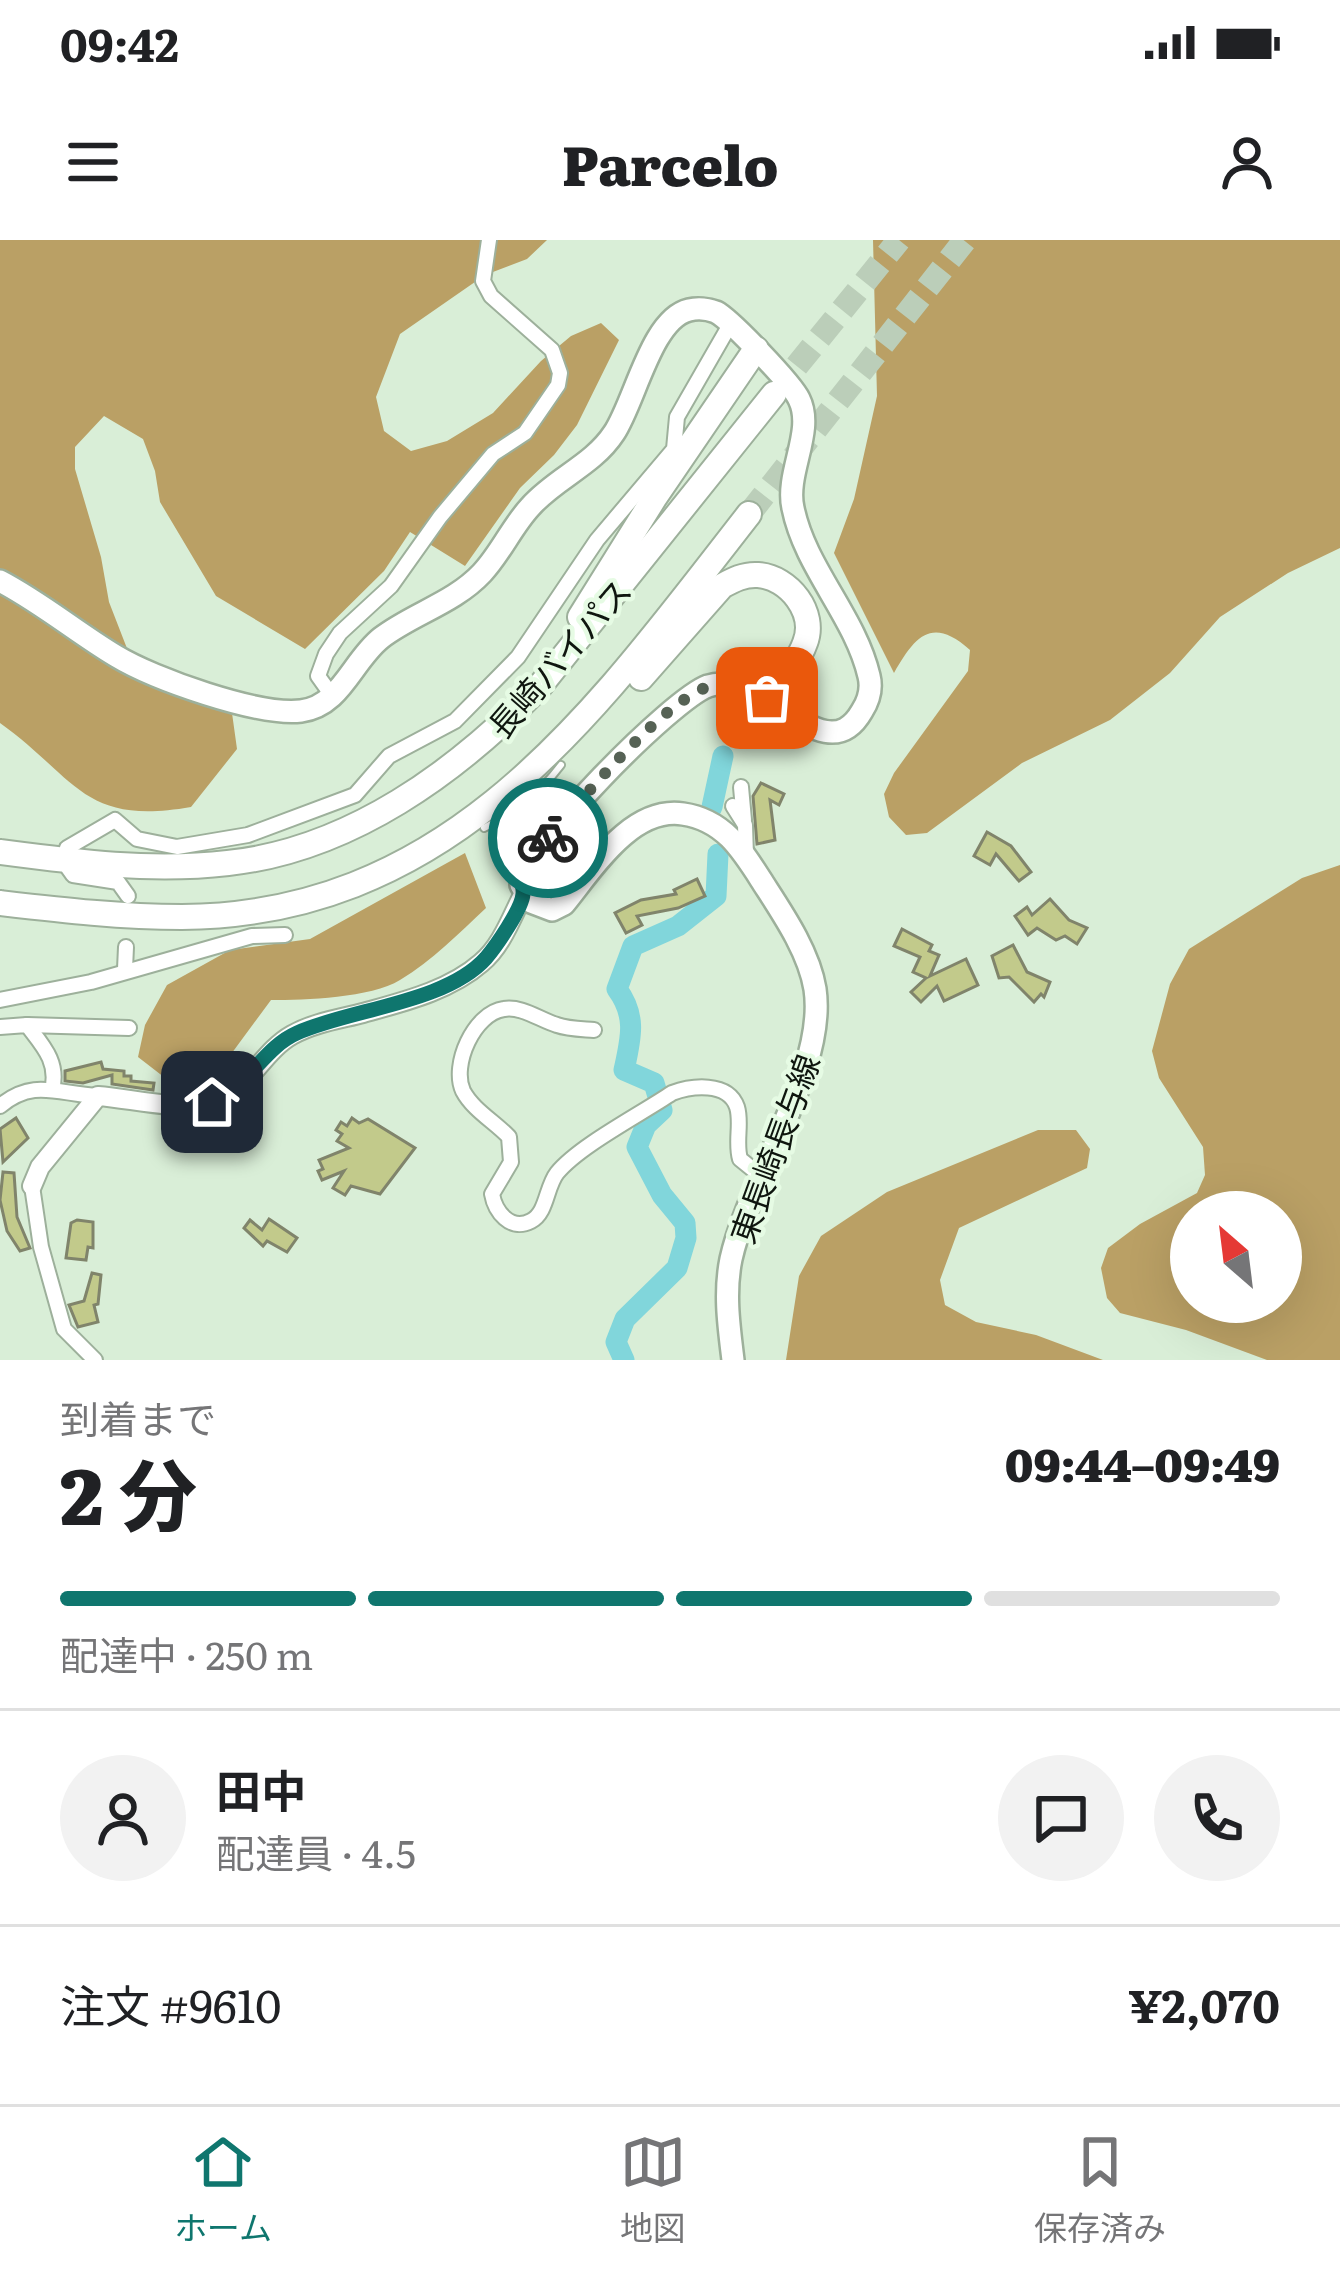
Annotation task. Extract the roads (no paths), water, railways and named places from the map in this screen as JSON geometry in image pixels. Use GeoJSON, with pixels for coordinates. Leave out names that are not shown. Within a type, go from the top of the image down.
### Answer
{"type":"FeatureCollection","features":[{"type":"Feature","properties":{"kind":"highway"},"geometry":{"type":"LineString","coordinates":[[540,686],[655,497],[756,349]]}},
{"type":"Feature","properties":{"kind":"highway","name":"長崎バイパス"},"geometry":{"type":"LineString","coordinates":[[0,852],[130,866],[233,863],[311,843],[405,798],[452,768],[540,686],[774,394]]}},
{"type":"Feature","properties":{"kind":"highway","name":"長崎バイパス"},"geometry":{"type":"LineString","coordinates":[[0,903],[80,913],[184,917],[262,908],[349,884],[431,846],[526,778],[579,726],[749,514]]}},
{"type":"Feature","properties":{"kind":"highway"},"geometry":{"type":"LineString","coordinates":[[262,908],[327,904],[361,893],[484,828],[561,765],[704,602],[739,577],[759,575],[782,583],[793,592],[807,619],[807,640],[767,698]]}},
{"type":"Feature","properties":{"kind":"highway"},"geometry":{"type":"LineString","coordinates":[[607,714],[662,626]]}},
{"type":"Feature","properties":{"kind":"main road"},"geometry":{"type":"LineString","coordinates":[[0,581],[51,609],[123,661],[228,700],[284,712],[310,710],[333,697],[364,653],[383,636],[455,595],[481,574],[532,505],[597,455],[630,406],[672,318],[699,309],[717,313],[801,400],[803,424],[791,505],[853,632],[871,684],[867,704],[856,722],[838,731],[820,731],[802,725],[767,698],[738,684],[709,686],[691,696],[608,772],[545,841],[521,877],[524,893]]}},
{"type":"Feature","properties":{"kind":"main road","name":"東長崎長与線"},"geometry":{"type":"LineString","coordinates":[[524,893],[539,908],[552,910],[564,904],[627,832],[656,816],[674,813],[707,820],[746,856],[811,970],[815,1029],[730,1264],[733,1360]]}},
{"type":"Feature","properties":{"kind":"street"},"geometry":{"type":"LineString","coordinates":[[333,697],[318,676],[340,633],[391,586],[440,517],[493,454],[525,433],[558,385],[560,374],[552,350],[491,296],[483,281],[489,240]]}},
{"type":"Feature","properties":{"kind":"street"},"geometry":{"type":"LineString","coordinates":[[68,848],[115,820],[137,839],[177,847],[248,835],[293,821],[355,795],[388,756],[455,721],[518,657],[597,540],[674,449],[677,416],[731,323]]}},
{"type":"Feature","properties":{"kind":"street"},"geometry":{"type":"LineString","coordinates":[[741,787],[746,856]]}},
{"type":"Feature","properties":{"kind":"street"},"geometry":{"type":"LineString","coordinates":[[733,806],[745,825]]}},
{"type":"Feature","properties":{"kind":"street"},"geometry":{"type":"LineString","coordinates":[[68,868],[73,875],[118,882],[128,896]]}},
{"type":"Feature","properties":{"kind":"street"},"geometry":{"type":"LineString","coordinates":[[0,1106],[31,1088],[177,1106],[212,1102],[242,1086],[288,1037],[320,1024],[403,1004],[482,963],[500,940],[524,893]]}},
{"type":"Feature","properties":{"kind":"street"},"geometry":{"type":"LineString","coordinates":[[0,1000],[91,982],[252,936],[285,935]]}},
{"type":"Feature","properties":{"kind":"street"},"geometry":{"type":"LineString","coordinates":[[125,969],[126,947]]}},
{"type":"Feature","properties":{"kind":"street"},"geometry":{"type":"LineString","coordinates":[[594,1030],[562,1027],[505,1008],[476,1026],[460,1067],[460,1086],[469,1101],[509,1137],[512,1162],[492,1194],[502,1216],[510,1222],[531,1221],[540,1213],[559,1170],[672,1093],[689,1087],[707,1087],[732,1099],[737,1108],[740,1159],[760,1176]]}},
{"type":"Feature","properties":{"kind":"street"},"geometry":{"type":"LineString","coordinates":[[26,1025],[53,1063],[52,1090]]}},
{"type":"Feature","properties":{"kind":"street"},"geometry":{"type":"LineString","coordinates":[[0,1028],[129,1028]]}},
{"type":"Feature","properties":{"kind":"street"},"geometry":{"type":"LineString","coordinates":[[95,1360],[64,1329],[41,1247],[32,1186],[40,1167],[98,1096]]}},
{"type":"Feature","properties":{"kind":"waterway"},"geometry":{"type":"LineString","coordinates":[[712,807],[723,756]]}},
{"type":"Feature","properties":{"kind":"waterway"},"geometry":{"type":"LineString","coordinates":[[624,1360],[616,1342],[625,1319],[677,1268],[686,1238],[685,1223],[662,1195],[637,1147],[646,1125],[662,1110],[654,1083],[624,1070],[630,1018],[617,989],[633,946],[678,926],[716,896],[718,854]]}},
{"type":"Feature","properties":{"kind":"tunnel"},"geometry":{"type":"LineString","coordinates":[[774,394],[899,240]]}},
{"type":"Feature","properties":{"kind":"tunnel"},"geometry":{"type":"LineString","coordinates":[[749,514],[965,240]]}}]}
